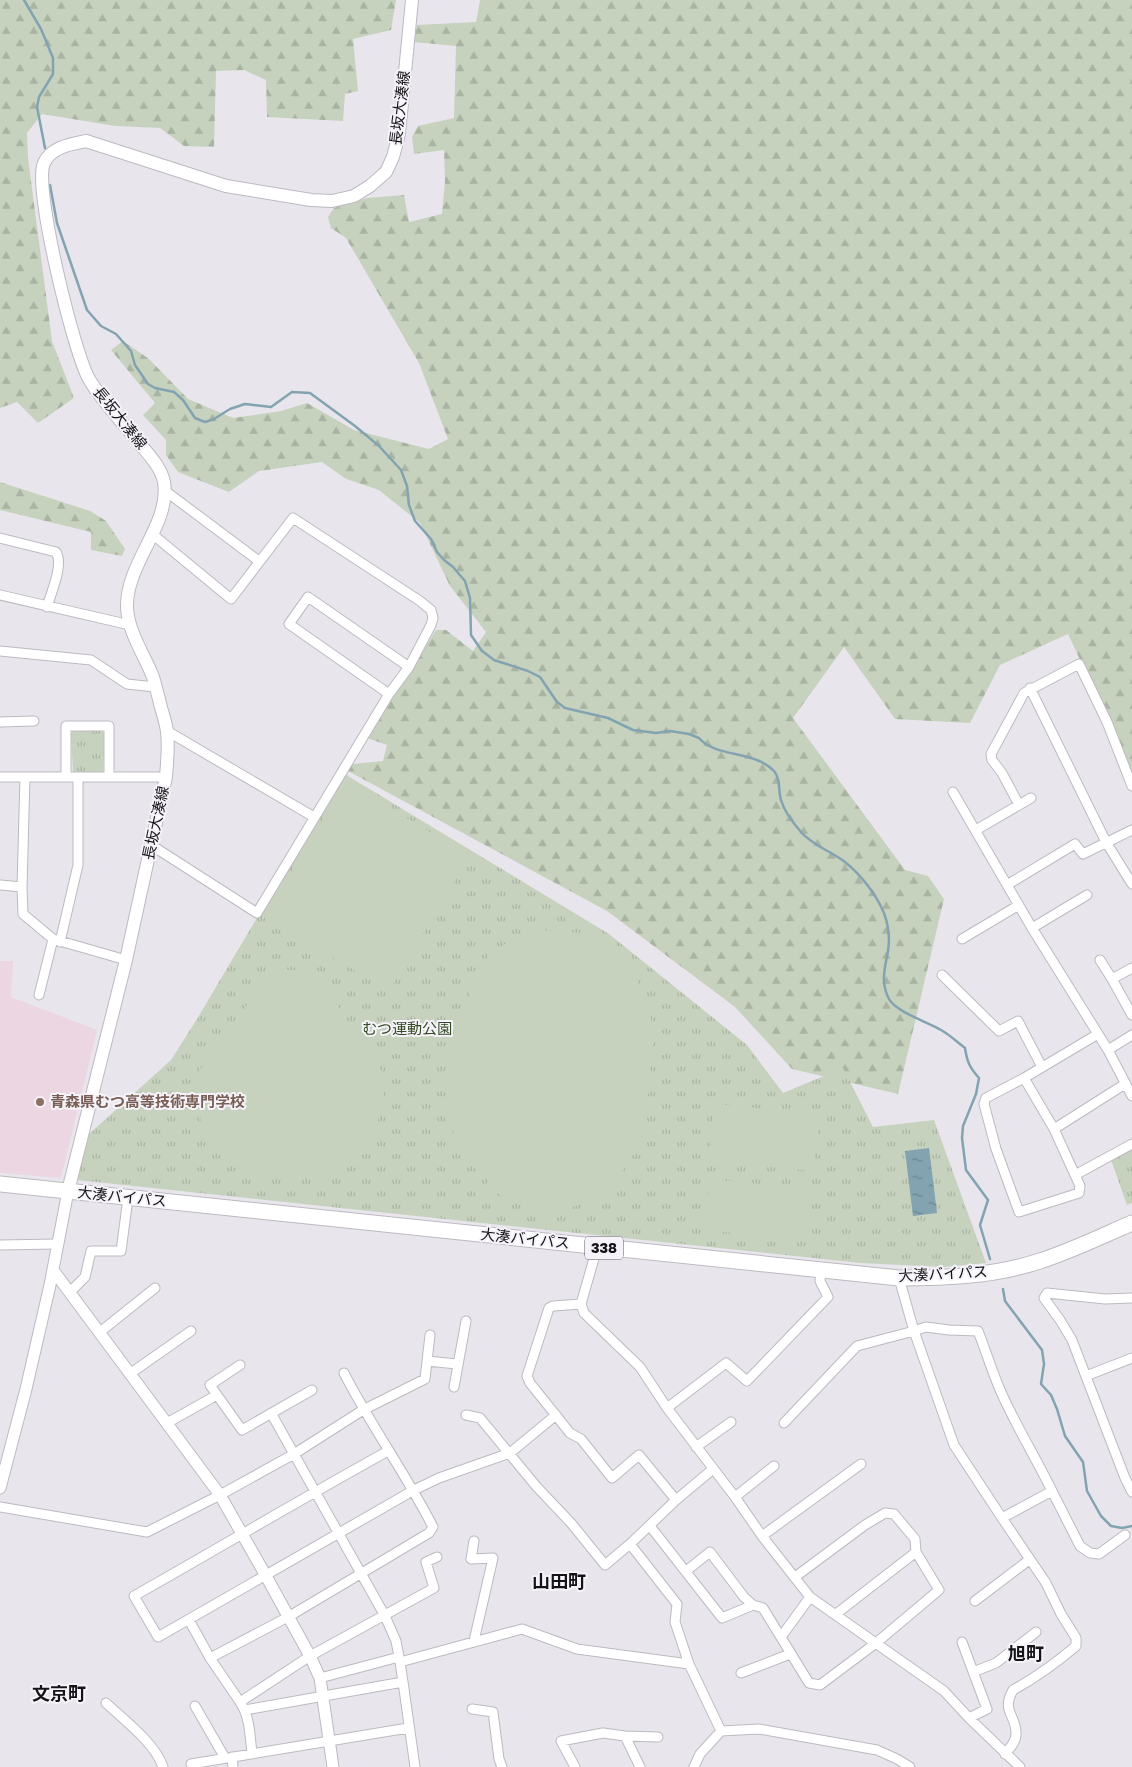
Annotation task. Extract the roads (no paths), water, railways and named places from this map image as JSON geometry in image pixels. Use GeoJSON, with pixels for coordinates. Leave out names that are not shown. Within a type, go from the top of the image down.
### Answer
{"type":"FeatureCollection","features":[{"type":"Feature","properties":{"kind":"highway","name":"大湊バイパス"},"geometry":{"type":"LineString","coordinates":[[0,1184],[448,1230],[597,1248],[899,1278],[967,1276],[1002,1271],[1040,1262],[1132,1223]]}},
{"type":"Feature","properties":{"kind":"main road","name":"長坂大湊線"},"geometry":{"type":"LineString","coordinates":[[68,1191],[126,960],[166,777],[168,755],[167,731],[156,687],[130,625],[127,606],[129,587],[162,504],[164,481],[155,461],[89,379],[80,361],[44,212],[41,183],[44,163],[51,153],[86,141],[226,186],[310,200],[332,201],[354,196],[370,186],[386,172],[393,157],[399,134],[412,0]]}},
{"type":"Feature","properties":{"kind":"street"},"geometry":{"type":"LineString","coordinates":[[164,490],[259,561]]}},
{"type":"Feature","properties":{"kind":"street"},"geometry":{"type":"LineString","coordinates":[[151,845],[258,913],[314,817],[408,667],[433,618],[431,610],[420,601],[293,518],[231,599],[152,533]]}},
{"type":"Feature","properties":{"kind":"street"},"geometry":{"type":"LineString","coordinates":[[0,538],[56,552],[59,557],[59,565],[47,607]]}},
{"type":"Feature","properties":{"kind":"street"},"geometry":{"type":"LineString","coordinates":[[0,595],[130,625]]}},
{"type":"Feature","properties":{"kind":"street"},"geometry":{"type":"LineString","coordinates":[[390,694],[289,624],[308,597],[408,667]]}},
{"type":"Feature","properties":{"kind":"street"},"geometry":{"type":"LineString","coordinates":[[0,651],[91,660],[127,684],[156,687]]}},
{"type":"Feature","properties":{"kind":"street"},"geometry":{"type":"LineString","coordinates":[[1019,805],[1002,773],[992,760],[991,754],[1024,693],[1030,688],[1079,664],[1107,722],[1132,786]]}},
{"type":"Feature","properties":{"kind":"street"},"geometry":{"type":"LineString","coordinates":[[1030,688],[1106,842],[1132,884]]}},
{"type":"Feature","properties":{"kind":"street"},"geometry":{"type":"LineString","coordinates":[[0,722],[34,721]]}},
{"type":"Feature","properties":{"kind":"street"},"geometry":{"type":"LineString","coordinates":[[66,777],[66,726],[74,726],[109,726],[109,777]]}},
{"type":"Feature","properties":{"kind":"street"},"geometry":{"type":"LineString","coordinates":[[167,731],[314,817]]}},
{"type":"Feature","properties":{"kind":"street"},"geometry":{"type":"LineString","coordinates":[[25,777],[23,914],[57,940],[126,960]]}},
{"type":"Feature","properties":{"kind":"street"},"geometry":{"type":"LineString","coordinates":[[39,995],[78,865],[78,777]]}},
{"type":"Feature","properties":{"kind":"street"},"geometry":{"type":"LineString","coordinates":[[0,778],[166,777]]}},
{"type":"Feature","properties":{"kind":"street"},"geometry":{"type":"LineString","coordinates":[[953,792],[1032,928],[1108,1050],[1132,1096]]}},
{"type":"Feature","properties":{"kind":"street"},"geometry":{"type":"LineString","coordinates":[[976,830],[1031,798]]}},
{"type":"Feature","properties":{"kind":"street"},"geometry":{"type":"LineString","coordinates":[[1007,885],[1075,844],[1083,854],[1132,830]]}},
{"type":"Feature","properties":{"kind":"street"},"geometry":{"type":"LineString","coordinates":[[0,885],[22,887]]}},
{"type":"Feature","properties":{"kind":"street"},"geometry":{"type":"LineString","coordinates":[[1032,928],[1087,895]]}},
{"type":"Feature","properties":{"kind":"street"},"geometry":{"type":"LineString","coordinates":[[962,939],[1019,905]]}},
{"type":"Feature","properties":{"kind":"street"},"geometry":{"type":"LineString","coordinates":[[1100,960],[1132,1016]]}},
{"type":"Feature","properties":{"kind":"street"},"geometry":{"type":"LineString","coordinates":[[1112,979],[1132,968]]}},
{"type":"Feature","properties":{"kind":"street"},"geometry":{"type":"LineString","coordinates":[[942,975],[999,1031],[1018,1021],[1042,1067]]}},
{"type":"Feature","properties":{"kind":"street"},"geometry":{"type":"LineString","coordinates":[[1024,1078],[1054,1129],[1080,1186],[1079,1193],[1018,1212],[996,1149],[984,1104],[986,1098],[1098,1034]]}},
{"type":"Feature","properties":{"kind":"street"},"geometry":{"type":"LineString","coordinates":[[1108,1050],[1132,1035]]}},
{"type":"Feature","properties":{"kind":"street"},"geometry":{"type":"LineString","coordinates":[[1054,1129],[1125,1084]]}},
{"type":"Feature","properties":{"kind":"street"},"geometry":{"type":"LineString","coordinates":[[1075,1175],[1132,1144]]}},
{"type":"Feature","properties":{"kind":"street"},"geometry":{"type":"LineString","coordinates":[[0,1488],[26,1389],[53,1270],[68,1191]]}},
{"type":"Feature","properties":{"kind":"street"},"geometry":{"type":"LineString","coordinates":[[70,1292],[85,1277],[91,1250],[121,1251],[128,1198]]}},
{"type":"Feature","properties":{"kind":"street"},"geometry":{"type":"LineString","coordinates":[[0,1245],[57,1244]]}},
{"type":"Feature","properties":{"kind":"street"},"geometry":{"type":"LineString","coordinates":[[597,1248],[582,1304],[584,1313],[640,1367],[667,1408],[810,1598],[836,1614],[944,1691],[1020,1767]]}},
{"type":"Feature","properties":{"kind":"street"},"geometry":{"type":"LineString","coordinates":[[53,1270],[220,1495],[243,1535],[310,1656],[320,1678],[333,1767]]}},
{"type":"Feature","properties":{"kind":"street"},"geometry":{"type":"LineString","coordinates":[[667,1408],[726,1363],[747,1381],[828,1297],[820,1281],[821,1270]]}},
{"type":"Feature","properties":{"kind":"street"},"geometry":{"type":"LineString","coordinates":[[899,1278],[914,1330],[954,1445],[1046,1583],[1061,1614],[1076,1638],[1076,1646],[1043,1672],[1012,1690],[1008,1705],[1016,1733],[1013,1744],[1005,1754]]}},
{"type":"Feature","properties":{"kind":"street"},"geometry":{"type":"LineString","coordinates":[[100,1332],[155,1288]]}},
{"type":"Feature","properties":{"kind":"street"},"geometry":{"type":"LineString","coordinates":[[1132,1298],[1105,1299],[1046,1293],[1044,1298],[1072,1340],[1132,1492]]}},
{"type":"Feature","properties":{"kind":"street"},"geometry":{"type":"LineString","coordinates":[[582,1304],[553,1306],[549,1308],[528,1376],[530,1383],[570,1433],[581,1439],[612,1478],[639,1455],[676,1500]]}},
{"type":"Feature","properties":{"kind":"street"},"geometry":{"type":"LineString","coordinates":[[454,1387],[466,1321]]}},
{"type":"Feature","properties":{"kind":"street"},"geometry":{"type":"LineString","coordinates":[[784,1424],[857,1346],[926,1327],[978,1331],[1000,1392],[1080,1546],[1090,1553],[1099,1554],[1125,1535]]}},
{"type":"Feature","properties":{"kind":"street"},"geometry":{"type":"LineString","coordinates":[[130,1373],[191,1332]]}},
{"type":"Feature","properties":{"kind":"street"},"geometry":{"type":"LineString","coordinates":[[0,1507],[147,1532],[220,1495],[294,1454],[363,1410],[425,1379],[430,1335]]}},
{"type":"Feature","properties":{"kind":"street"},"geometry":{"type":"LineString","coordinates":[[1086,1376],[1132,1358]]}},
{"type":"Feature","properties":{"kind":"street"},"geometry":{"type":"LineString","coordinates":[[427,1361],[457,1364]]}},
{"type":"Feature","properties":{"kind":"street"},"geometry":{"type":"LineString","coordinates":[[240,1365],[210,1385],[242,1430],[312,1390]]}},
{"type":"Feature","properties":{"kind":"street"},"geometry":{"type":"LineString","coordinates":[[210,1658],[288,1617],[362,1574],[429,1533],[433,1526],[414,1490],[363,1410],[344,1373]]}},
{"type":"Feature","properties":{"kind":"street"},"geometry":{"type":"LineString","coordinates":[[167,1423],[216,1395]]}},
{"type":"Feature","properties":{"kind":"street"},"geometry":{"type":"LineString","coordinates":[[271,1414],[340,1534],[385,1616],[396,1641],[415,1767]]}},
{"type":"Feature","properties":{"kind":"street"},"geometry":{"type":"LineString","coordinates":[[466,1415],[480,1418],[605,1565],[713,1469]]}},
{"type":"Feature","properties":{"kind":"street"},"geometry":{"type":"LineString","coordinates":[[388,1451],[134,1596],[158,1637],[414,1490],[439,1478],[510,1453],[556,1415]]}},
{"type":"Feature","properties":{"kind":"street"},"geometry":{"type":"LineString","coordinates":[[696,1447],[731,1422]]}},
{"type":"Feature","properties":{"kind":"street"},"geometry":{"type":"LineString","coordinates":[[762,1536],[860,1464]]}},
{"type":"Feature","properties":{"kind":"street"},"geometry":{"type":"LineString","coordinates":[[735,1497],[774,1466]]}},
{"type":"Feature","properties":{"kind":"street"},"geometry":{"type":"LineString","coordinates":[[1002,1518],[1052,1491]]}},
{"type":"Feature","properties":{"kind":"street"},"geometry":{"type":"LineString","coordinates":[[686,1571],[710,1552],[744,1597],[753,1605],[764,1608],[809,1684],[820,1685],[876,1643],[939,1590],[916,1552],[915,1539],[894,1514],[885,1513],[794,1577]]}},
{"type":"Feature","properties":{"kind":"street"},"geometry":{"type":"LineString","coordinates":[[650,1526],[722,1618],[753,1605]]}},
{"type":"Feature","properties":{"kind":"street"},"geometry":{"type":"LineString","coordinates":[[474,1541],[471,1559],[493,1558],[474,1641]]}},
{"type":"Feature","properties":{"kind":"street"},"geometry":{"type":"LineString","coordinates":[[630,1544],[677,1604],[675,1622],[689,1664],[721,1731]]}},
{"type":"Feature","properties":{"kind":"street"},"geometry":{"type":"LineString","coordinates":[[836,1614],[916,1552]]}},
{"type":"Feature","properties":{"kind":"street"},"geometry":{"type":"LineString","coordinates":[[243,1706],[310,1656],[434,1588],[426,1562],[437,1557]]}},
{"type":"Feature","properties":{"kind":"street"},"geometry":{"type":"LineString","coordinates":[[975,1601],[1030,1560]]}},
{"type":"Feature","properties":{"kind":"street"},"geometry":{"type":"LineString","coordinates":[[781,1637],[810,1598]]}},
{"type":"Feature","properties":{"kind":"street"},"geometry":{"type":"LineString","coordinates":[[189,1620],[210,1658],[243,1706],[250,1730],[252,1754]]}},
{"type":"Feature","properties":{"kind":"street"},"geometry":{"type":"LineString","coordinates":[[320,1678],[522,1629],[577,1648],[689,1664]]}},
{"type":"Feature","properties":{"kind":"street"},"geometry":{"type":"LineString","coordinates":[[974,1672],[996,1663],[1036,1632]]}},
{"type":"Feature","properties":{"kind":"street"},"geometry":{"type":"LineString","coordinates":[[962,1642],[987,1709],[969,1718]]}},
{"type":"Feature","properties":{"kind":"street"},"geometry":{"type":"LineString","coordinates":[[741,1673],[790,1654]]}},
{"type":"Feature","properties":{"kind":"street"},"geometry":{"type":"LineString","coordinates":[[243,1706],[323,1696],[403,1682]]}},
{"type":"Feature","properties":{"kind":"street"},"geometry":{"type":"LineString","coordinates":[[106,1703],[160,1757],[163,1767]]}},
{"type":"Feature","properties":{"kind":"street"},"geometry":{"type":"LineString","coordinates":[[194,1706],[233,1767]]}},
{"type":"Feature","properties":{"kind":"street"},"geometry":{"type":"LineString","coordinates":[[472,1709],[493,1712],[499,1759],[502,1767]]}},
{"type":"Feature","properties":{"kind":"street"},"geometry":{"type":"LineString","coordinates":[[191,1764],[408,1728]]}},
{"type":"Feature","properties":{"kind":"street"},"geometry":{"type":"LineString","coordinates":[[694,1767],[700,1754],[721,1731],[759,1729],[877,1750],[910,1767]]}},
{"type":"Feature","properties":{"kind":"street"},"geometry":{"type":"LineString","coordinates":[[575,1767],[561,1741],[603,1733],[658,1737]]}},
{"type":"Feature","properties":{"kind":"street"},"geometry":{"type":"LineString","coordinates":[[624,1736],[640,1767]]}},
{"type":"Feature","properties":{"kind":"water"},"geometry":{"type":"Polygon","coordinates":[[[929,1148],[937,1213],[913,1216],[905,1151],[929,1148]]]}},
{"type":"Feature","properties":{"kind":"waterway"},"geometry":{"type":"LineString","coordinates":[[24,0],[41,29],[53,58],[53,74],[39,97],[37,107],[45,148]]}},
{"type":"Feature","properties":{"kind":"waterway"},"geometry":{"type":"LineString","coordinates":[[50,185],[57,223],[87,310],[101,326],[116,334],[131,351],[135,365],[148,384],[155,388],[174,392],[183,400],[195,418],[205,422],[230,409],[245,404],[271,407],[292,392],[310,393],[379,446],[401,470],[407,486],[409,505],[415,521],[431,539],[437,552],[465,581],[470,598],[471,635],[482,651],[494,660],[540,677],[557,702],[565,708],[608,718],[633,730],[656,733],[670,731],[689,734],[699,738],[715,749],[756,760],[766,764],[774,771],[778,778],[782,804],[795,825],[811,841],[840,858],[851,867],[867,885],[881,906],[888,932],[889,946],[884,981],[889,999],[898,1008],[941,1030],[965,1048],[969,1064],[979,1078],[976,1094],[963,1126],[962,1138],[966,1170],[988,1200],[980,1225],[990,1259]]}},
{"type":"Feature","properties":{"kind":"waterway"},"geometry":{"type":"LineString","coordinates":[[1003,1289],[1005,1301],[1042,1350],[1044,1364],[1041,1384],[1051,1395],[1065,1436],[1083,1462],[1087,1491],[1101,1516],[1111,1526],[1122,1528],[1132,1526]]}},
{"type":"Feature","properties":{"kind":"place","name":"青森県むつ高等技術専門学校"},"geometry":{"type":"Point","coordinates":[40,1102]}},
{"type":"Feature","properties":{"kind":"district","name":"山田町"},"geometry":{"type":"Point","coordinates":[559,1582]}},
{"type":"Feature","properties":{"kind":"district","name":"旭町"},"geometry":{"type":"Point","coordinates":[1026,1654]}},
{"type":"Feature","properties":{"kind":"district","name":"文京町"},"geometry":{"type":"Point","coordinates":[59,1694]}},
{"type":"Feature","properties":{"kind":"park label","name":"むつ運動公園"},"geometry":{"type":"Point","coordinates":[407,1029]}}]}
